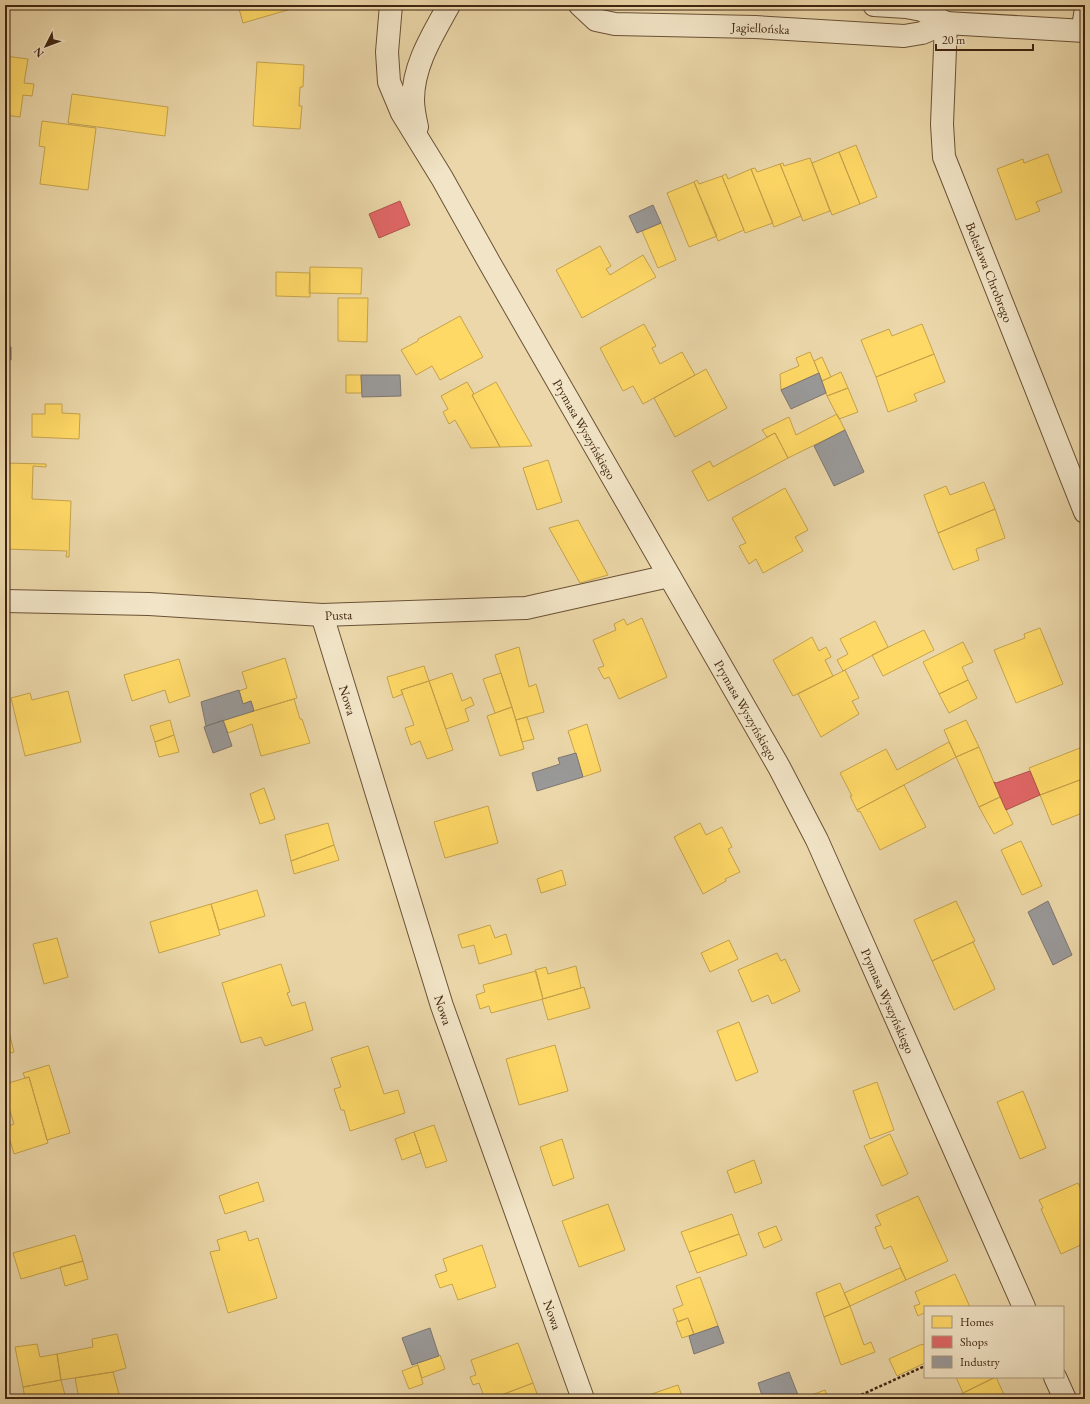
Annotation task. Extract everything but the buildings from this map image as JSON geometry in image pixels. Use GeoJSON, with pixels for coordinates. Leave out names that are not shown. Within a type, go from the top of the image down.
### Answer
{"type":"FeatureCollection","features":[{"type":"Feature","properties":{"kind":"street","name":"Prymasa Wyszyńskiego"},"geometry":{"type":"LineString","coordinates":[[391,5],[388,52],[389,82],[402,113],[419,138],[779,767],[817,840],[1024,1306]]}},
{"type":"Feature","properties":{"kind":"street","name":"Prymasa Wyszyńskiego"},"geometry":{"type":"LineString","coordinates":[[419,138],[413,101],[415,76],[431,38],[449,5]]}},
{"type":"Feature","properties":{"kind":"street","name":"Jagiellońska"},"geometry":{"type":"LineString","coordinates":[[580,5],[596,20],[615,24],[755,27],[904,36],[922,34],[946,23]]}},
{"type":"Feature","properties":{"kind":"street","name":"Jagiellońska"},"geometry":{"type":"LineString","coordinates":[[874,5],[906,7],[922,10],[946,23],[1082,31]]}},
{"type":"Feature","properties":{"kind":"street","name":"Bolesława Chrobrego"},"geometry":{"type":"LineString","coordinates":[[946,23],[942,124],[944,157],[1085,512]]}},
{"type":"Feature","properties":{"kind":"street","name":"Pusta"},"geometry":{"type":"LineString","coordinates":[[5,601],[149,604],[322,615],[526,608],[669,576]]}},
{"type":"Feature","properties":{"kind":"street","name":"Nowa"},"geometry":{"type":"LineString","coordinates":[[322,615],[442,1006],[583,1399]]}},
{"type":"Feature","properties":{"kind":"street"},"geometry":{"type":"LineString","coordinates":[[1055,1378],[1065,1399]]}},
{"type":"Feature","properties":{"kind":"lane"},"geometry":{"type":"LineString","coordinates":[[1082,5],[1082,31]]}},
{"type":"Feature","properties":{"kind":"path"},"geometry":{"type":"LineString","coordinates":[[852,1399],[924,1366]]}}]}
